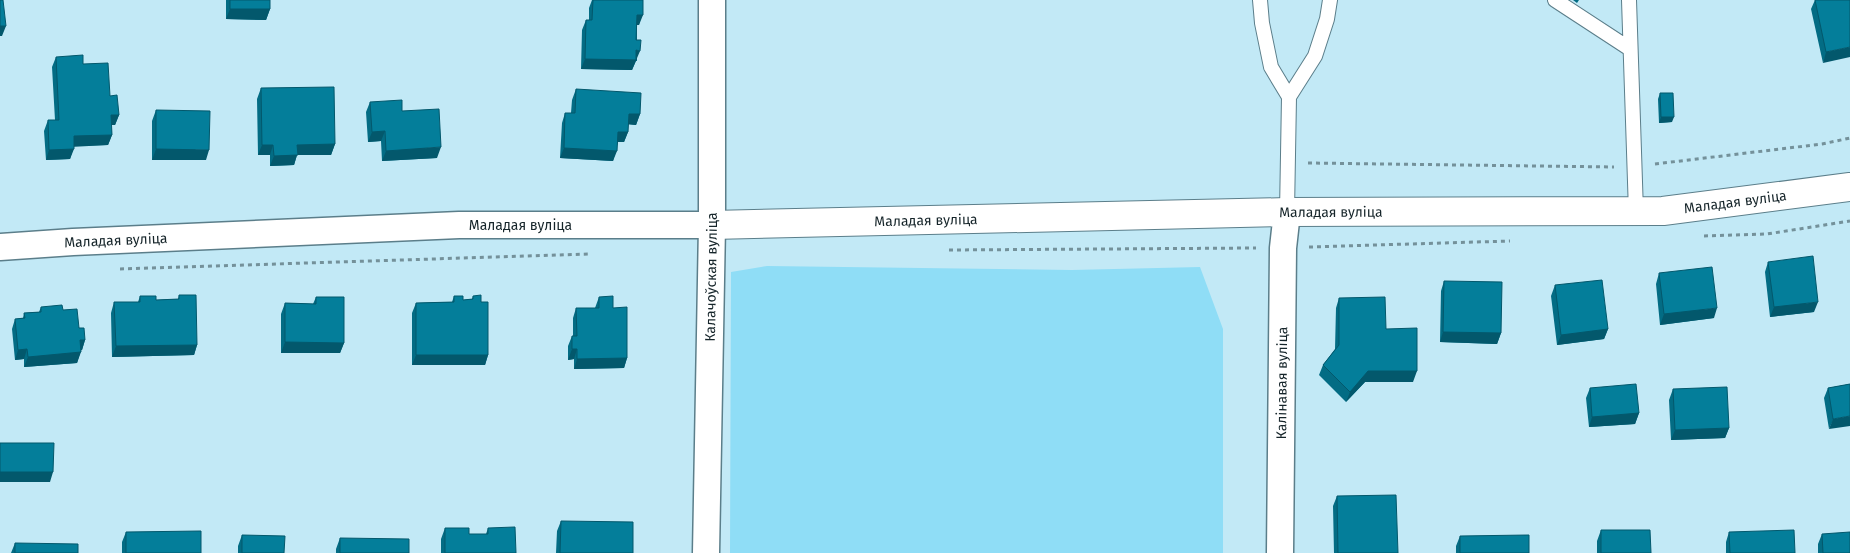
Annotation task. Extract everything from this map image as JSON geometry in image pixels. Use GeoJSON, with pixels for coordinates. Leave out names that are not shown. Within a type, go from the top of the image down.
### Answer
{"type":"FeatureCollection","features":[{"type":"Feature","properties":{"kind":"street","name":"Калачоўская вуліца"},"geometry":{"type":"LineString","coordinates":[[706,553],[712,225],[712,0]]}},
{"type":"Feature","properties":{"kind":"street","name":"Маладая вуліца"},"geometry":{"type":"LineString","coordinates":[[0,247],[459,225],[712,225],[1287,212],[1636,212],[1663,211],[1850,187]]}},
{"type":"Feature","properties":{"kind":"street","name":"Калінавая вуліца"},"geometry":{"type":"LineString","coordinates":[[1280,553],[1283,248],[1287,212]]}},
{"type":"Feature","properties":{"kind":"lane"},"geometry":{"type":"LineString","coordinates":[[1260,0],[1262,23],[1271,67],[1290,97]]}},
{"type":"Feature","properties":{"kind":"lane"},"geometry":{"type":"LineString","coordinates":[[1287,212],[1290,97],[1315,56],[1327,19],[1330,0]]}},
{"type":"Feature","properties":{"kind":"lane"},"geometry":{"type":"LineString","coordinates":[[1555,0],[1630,49]]}},
{"type":"Feature","properties":{"kind":"lane"},"geometry":{"type":"LineString","coordinates":[[1629,0],[1636,212]]}},
{"type":"Feature","properties":{"kind":"path"},"geometry":{"type":"LineString","coordinates":[[1288,163],[1634,166],[1822,144],[1850,138]]}},
{"type":"Feature","properties":{"kind":"path"},"geometry":{"type":"LineString","coordinates":[[1698,236],[1767,234],[1850,221]]}},
{"type":"Feature","properties":{"kind":"path"},"geometry":{"type":"LineString","coordinates":[[948,250],[1283,248],[1510,241]]}},
{"type":"Feature","properties":{"kind":"path"},"geometry":{"type":"LineString","coordinates":[[116,270],[594,254]]}},
{"type":"Feature","properties":{"kind":"shaded area"},"geometry":{"type":"Polygon","coordinates":[[[767,266],[1072,270],[1200,267],[1223,329],[1223,553],[730,553],[731,272],[767,266]]]}},
{"type":"Feature","properties":{"kind":"building"},"geometry":{"type":"Polygon","coordinates":[[[0,0],[3,0],[6,26],[0,26],[0,0]]]}},
{"type":"Feature","properties":{"kind":"building"},"geometry":{"type":"Polygon","coordinates":[[[230,0],[270,0],[270,9],[230,9],[230,0]]]}},
{"type":"Feature","properties":{"kind":"building"},"geometry":{"type":"Polygon","coordinates":[[[593,0],[643,0],[643,15],[637,15],[636,40],[641,40],[640,51],[636,50],[636,60],[585,59],[586,20],[592,20],[593,0]]]}},
{"type":"Feature","properties":{"kind":"building"},"geometry":{"type":"Polygon","coordinates":[[[1815,0],[1850,0],[1850,47],[1826,52],[1815,0]]]}},
{"type":"Feature","properties":{"kind":"building"},"geometry":{"type":"Polygon","coordinates":[[[83,55],[83,64],[108,63],[110,96],[117,95],[119,115],[111,115],[112,135],[74,136],[74,149],[49,150],[48,120],[59,120],[56,57],[83,55]]]}},
{"type":"Feature","properties":{"kind":"building"},"geometry":{"type":"Polygon","coordinates":[[[334,87],[335,144],[297,145],[298,155],[274,156],[273,145],[262,145],[261,88],[334,87]]]}},
{"type":"Feature","properties":{"kind":"building"},"geometry":{"type":"Polygon","coordinates":[[[576,89],[641,93],[640,114],[629,114],[628,132],[618,132],[617,151],[564,148],[565,113],[575,113],[576,89]]]}},
{"type":"Feature","properties":{"kind":"building"},"geometry":{"type":"Polygon","coordinates":[[[1660,93],[1673,93],[1674,117],[1661,117],[1660,93]]]}},
{"type":"Feature","properties":{"kind":"building"},"geometry":{"type":"Polygon","coordinates":[[[402,100],[402,111],[439,109],[441,147],[386,151],[385,131],[372,132],[370,102],[402,100]]]}},
{"type":"Feature","properties":{"kind":"building"},"geometry":{"type":"Polygon","coordinates":[[[156,110],[210,111],[209,150],[156,149],[156,110]]]}},
{"type":"Feature","properties":{"kind":"building"},"geometry":{"type":"Polygon","coordinates":[[[1813,256],[1818,302],[1774,307],[1768,262],[1813,256]]]}},
{"type":"Feature","properties":{"kind":"building"},"geometry":{"type":"Polygon","coordinates":[[[1712,267],[1717,308],[1664,314],[1659,273],[1712,267]]]}},
{"type":"Feature","properties":{"kind":"building"},"geometry":{"type":"Polygon","coordinates":[[[1602,280],[1608,329],[1561,335],[1555,285],[1602,280]]]}},
{"type":"Feature","properties":{"kind":"building"},"geometry":{"type":"Polygon","coordinates":[[[1444,281],[1502,282],[1501,333],[1443,332],[1444,281]]]}},
{"type":"Feature","properties":{"kind":"building"},"geometry":{"type":"Polygon","coordinates":[[[179,295],[196,295],[197,345],[116,346],[114,302],[140,302],[140,296],[156,296],[156,300],[179,299],[179,295]]]}},
{"type":"Feature","properties":{"kind":"building"},"geometry":{"type":"Polygon","coordinates":[[[481,295],[481,302],[488,302],[488,355],[416,355],[416,303],[454,302],[454,296],[463,296],[463,300],[473,299],[473,296],[481,295]]]}},
{"type":"Feature","properties":{"kind":"building"},"geometry":{"type":"Polygon","coordinates":[[[613,296],[613,308],[627,307],[627,358],[577,359],[577,349],[572,349],[572,336],[577,336],[576,308],[599,308],[599,297],[613,296]]]}},
{"type":"Feature","properties":{"kind":"building"},"geometry":{"type":"Polygon","coordinates":[[[316,297],[344,297],[344,343],[285,342],[285,303],[316,304],[316,297]]]}},
{"type":"Feature","properties":{"kind":"building"},"geometry":{"type":"Polygon","coordinates":[[[1385,297],[1386,329],[1417,328],[1417,371],[1368,371],[1350,392],[1323,365],[1339,345],[1339,298],[1385,297]]]}},
{"type":"Feature","properties":{"kind":"building"},"geometry":{"type":"Polygon","coordinates":[[[62,305],[63,310],[77,309],[79,328],[84,328],[85,340],[80,340],[81,352],[28,357],[27,349],[18,350],[15,319],[25,318],[24,313],[41,312],[41,307],[62,305]]]}},
{"type":"Feature","properties":{"kind":"building"},"geometry":{"type":"Polygon","coordinates":[[[1636,384],[1639,413],[1592,417],[1590,388],[1636,384]]]}},
{"type":"Feature","properties":{"kind":"building"},"geometry":{"type":"Polygon","coordinates":[[[1850,384],[1850,416],[1833,419],[1828,388],[1850,384]]]}},
{"type":"Feature","properties":{"kind":"building"},"geometry":{"type":"Polygon","coordinates":[[[1727,387],[1729,428],[1675,430],[1673,389],[1727,387]]]}},
{"type":"Feature","properties":{"kind":"building"},"geometry":{"type":"Polygon","coordinates":[[[0,443],[54,443],[53,472],[0,472],[0,443]]]}},
{"type":"Feature","properties":{"kind":"building"},"geometry":{"type":"Polygon","coordinates":[[[1396,495],[1398,553],[1338,553],[1337,496],[1396,495]]]}},
{"type":"Feature","properties":{"kind":"building"},"geometry":{"type":"Polygon","coordinates":[[[561,521],[633,522],[633,553],[560,553],[561,521]]]}},
{"type":"Feature","properties":{"kind":"building"},"geometry":{"type":"Polygon","coordinates":[[[515,527],[516,553],[445,553],[445,528],[469,528],[469,534],[488,534],[488,528],[515,527]]]}},
{"type":"Feature","properties":{"kind":"building"},"geometry":{"type":"Polygon","coordinates":[[[1601,530],[1650,530],[1651,553],[1601,553],[1601,530]]]}},
{"type":"Feature","properties":{"kind":"building"},"geometry":{"type":"Polygon","coordinates":[[[1794,530],[1795,553],[1730,553],[1729,532],[1794,530]]]}},
{"type":"Feature","properties":{"kind":"building"},"geometry":{"type":"Polygon","coordinates":[[[201,531],[201,553],[126,553],[126,532],[201,531]]]}},
{"type":"Feature","properties":{"kind":"building"},"geometry":{"type":"Polygon","coordinates":[[[1850,532],[1850,553],[1823,553],[1822,534],[1850,532]]]}},
{"type":"Feature","properties":{"kind":"building"},"geometry":{"type":"Polygon","coordinates":[[[242,535],[285,536],[284,553],[242,553],[242,535]]]}},
{"type":"Feature","properties":{"kind":"building"},"geometry":{"type":"Polygon","coordinates":[[[1529,535],[1529,553],[1460,553],[1460,536],[1529,535]]]}},
{"type":"Feature","properties":{"kind":"building"},"geometry":{"type":"Polygon","coordinates":[[[340,538],[409,539],[409,553],[340,553],[340,538]]]}},
{"type":"Feature","properties":{"kind":"building"},"geometry":{"type":"Polygon","coordinates":[[[15,543],[78,544],[78,553],[15,553],[15,543]]]}}]}
